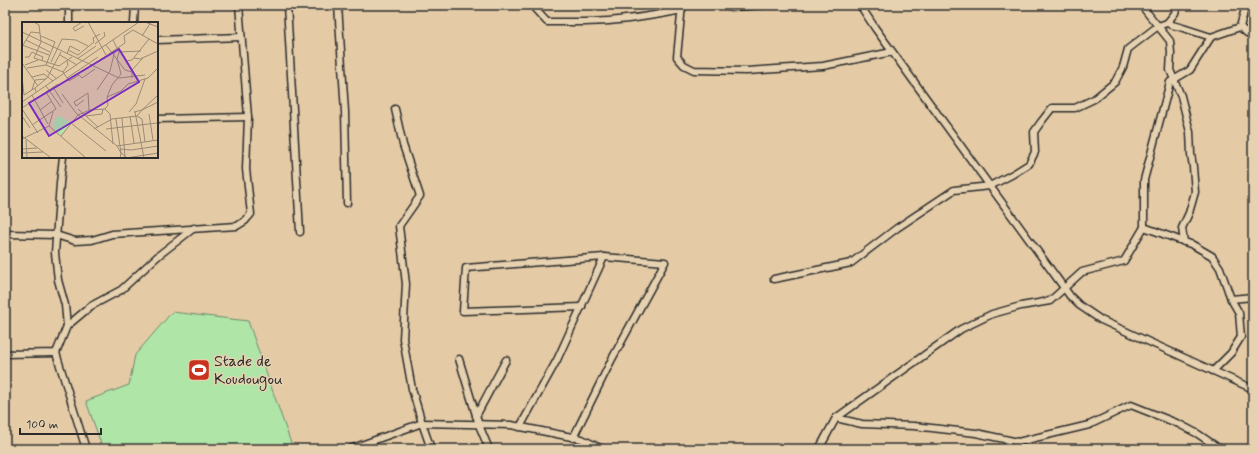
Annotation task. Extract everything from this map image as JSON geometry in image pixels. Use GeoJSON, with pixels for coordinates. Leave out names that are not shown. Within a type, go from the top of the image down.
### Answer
{"type":"FeatureCollection","features":[{"type":"Feature","properties":{"kind":"street"},"geometry":{"type":"LineString","coordinates":[[69,5],[69,22]]}},
{"type":"Feature","properties":{"kind":"street"},"geometry":{"type":"LineString","coordinates":[[134,22],[135,5]]}},
{"type":"Feature","properties":{"kind":"street"},"geometry":{"type":"LineString","coordinates":[[5,234],[56,235],[75,241],[92,240],[112,234],[237,226],[245,221],[251,214],[246,169],[248,117],[239,5]]}},
{"type":"Feature","properties":{"kind":"street"},"geometry":{"type":"LineString","coordinates":[[287,5],[300,232]]}},
{"type":"Feature","properties":{"kind":"street"},"geometry":{"type":"LineString","coordinates":[[338,5],[345,112],[347,203]]}},
{"type":"Feature","properties":{"kind":"street"},"geometry":{"type":"LineString","coordinates":[[535,5],[534,9],[547,22],[592,22],[645,17],[682,7],[677,57],[684,65],[694,70],[747,71],[823,66],[892,52]]}},
{"type":"Feature","properties":{"kind":"street"},"geometry":{"type":"LineString","coordinates":[[730,7],[764,5]]}},
{"type":"Feature","properties":{"kind":"street"},"geometry":{"type":"LineString","coordinates":[[860,5],[892,52],[1070,296],[1079,305],[1101,320],[1253,389]]}},
{"type":"Feature","properties":{"kind":"street"},"geometry":{"type":"LineString","coordinates":[[1141,5],[1170,41],[1170,70],[1181,96],[1190,132],[1195,192],[1190,213],[1182,228],[1184,242]]}},
{"type":"Feature","properties":{"kind":"street"},"geometry":{"type":"LineString","coordinates":[[774,279],[851,263],[897,228],[954,190],[990,186],[1029,164],[1035,152],[1034,132],[1052,108],[1075,108],[1094,100],[1115,82],[1123,67],[1128,49],[1158,26],[1167,23],[1175,13],[1178,5]]}},
{"type":"Feature","properties":{"kind":"street"},"geometry":{"type":"LineString","coordinates":[[1240,27],[1246,5]]}},
{"type":"Feature","properties":{"kind":"street"},"geometry":{"type":"LineString","coordinates":[[1167,23],[1211,37],[1240,27]]}},
{"type":"Feature","properties":{"kind":"street"},"geometry":{"type":"LineString","coordinates":[[1240,27],[1247,33],[1253,34]]}},
{"type":"Feature","properties":{"kind":"street"},"geometry":{"type":"LineString","coordinates":[[158,40],[241,37]]}},
{"type":"Feature","properties":{"kind":"street"},"geometry":{"type":"LineString","coordinates":[[819,449],[836,418],[961,329],[992,314],[1021,306],[1050,301],[1082,272],[1124,261],[1144,227],[1144,180],[1170,82],[1190,70],[1211,37]]}},
{"type":"Feature","properties":{"kind":"street"},"geometry":{"type":"LineString","coordinates":[[395,109],[403,146],[420,196],[399,226],[406,284],[403,339],[412,389],[431,449]]}},
{"type":"Feature","properties":{"kind":"street"},"geometry":{"type":"LineString","coordinates":[[158,119],[248,117]]}},
{"type":"Feature","properties":{"kind":"street"},"geometry":{"type":"LineString","coordinates":[[63,158],[55,253],[58,280],[65,305],[67,326],[56,353],[86,449]]}},
{"type":"Feature","properties":{"kind":"street"},"geometry":{"type":"LineString","coordinates":[[1144,227],[1193,245],[1212,256],[1220,268],[1231,299],[1239,313],[1241,337],[1231,353],[1213,371]]}},
{"type":"Feature","properties":{"kind":"street"},"geometry":{"type":"LineString","coordinates":[[67,326],[91,306],[120,290],[159,255],[194,228]]}},
{"type":"Feature","properties":{"kind":"street"},"geometry":{"type":"LineString","coordinates":[[573,438],[612,359],[665,262],[604,257],[466,268],[463,311],[582,307]]}},
{"type":"Feature","properties":{"kind":"street"},"geometry":{"type":"LineString","coordinates":[[520,427],[557,360],[604,257]]}},
{"type":"Feature","properties":{"kind":"street"},"geometry":{"type":"LineString","coordinates":[[1231,299],[1253,297]]}},
{"type":"Feature","properties":{"kind":"street"},"geometry":{"type":"LineString","coordinates":[[5,354],[56,353]]}},
{"type":"Feature","properties":{"kind":"street"},"geometry":{"type":"LineString","coordinates":[[459,359],[476,416],[489,449]]}},
{"type":"Feature","properties":{"kind":"street"},"geometry":{"type":"LineString","coordinates":[[476,416],[506,360]]}},
{"type":"Feature","properties":{"kind":"street"},"geometry":{"type":"LineString","coordinates":[[836,418],[862,424],[914,426],[968,432],[1018,442],[1089,424],[1131,405],[1179,424],[1198,434],[1220,449]]}},
{"type":"Feature","properties":{"kind":"street"},"geometry":{"type":"LineString","coordinates":[[350,449],[422,423],[511,425],[582,439],[602,449]]}},
{"type":"Feature","properties":{"kind":"green space","name":"Stade de Koudougou"},"geometry":{"type":"Polygon","coordinates":[[[172,312],[248,321],[293,449],[103,449],[86,401],[129,385],[135,355],[172,312]]]}},
{"type":"Feature","properties":{"kind":"place","name":"Stade de Koudougou"},"geometry":{"type":"Point","coordinates":[199,370]}}]}
